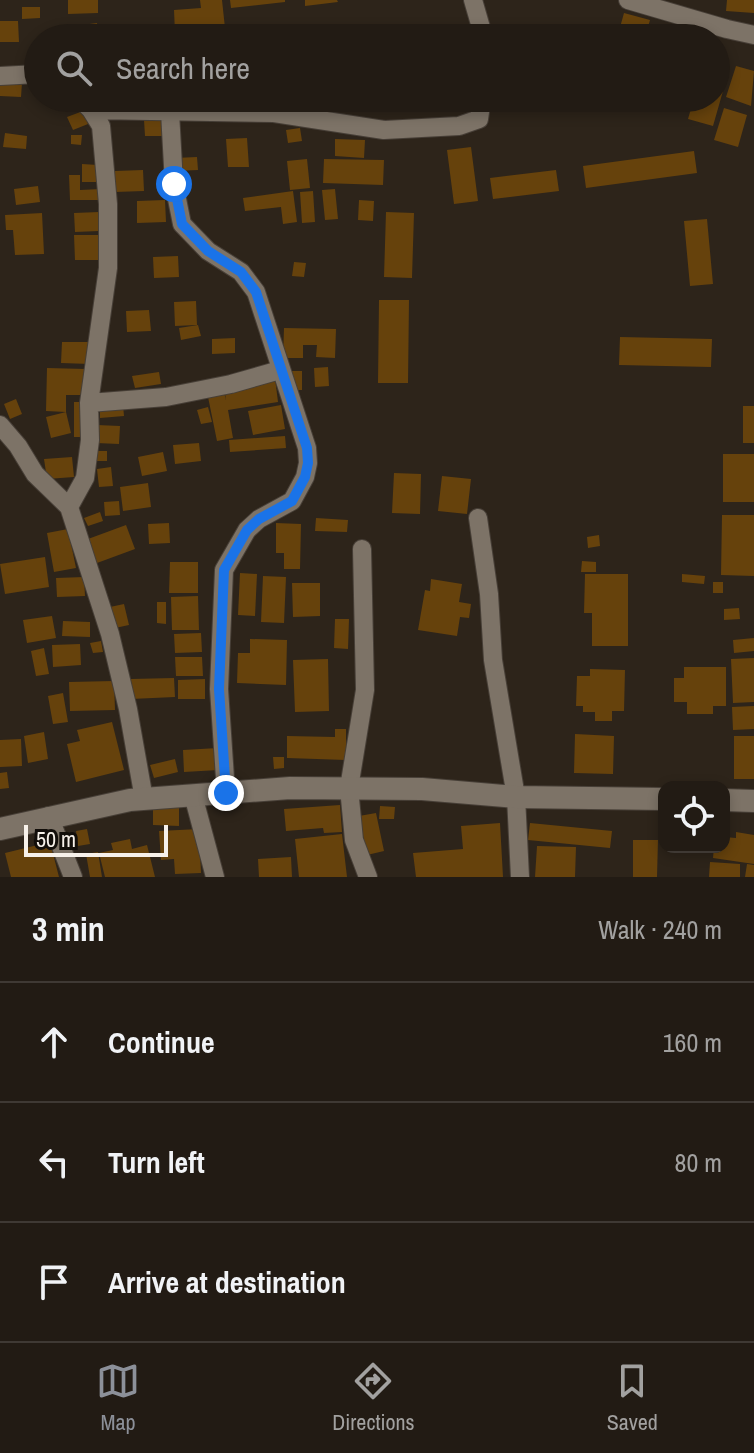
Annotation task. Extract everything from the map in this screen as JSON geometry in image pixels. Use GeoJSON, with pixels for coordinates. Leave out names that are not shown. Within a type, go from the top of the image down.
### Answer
{"type":"FeatureCollection","features":[{"type":"Feature","properties":{"kind":"street"},"geometry":{"type":"LineString","coordinates":[[473,0],[480,24]]}},
{"type":"Feature","properties":{"kind":"street"},"geometry":{"type":"LineString","coordinates":[[628,0],[714,24]]}},
{"type":"Feature","properties":{"kind":"street"},"geometry":{"type":"LineString","coordinates":[[730,28],[754,35]]}},
{"type":"Feature","properties":{"kind":"street"},"geometry":{"type":"LineString","coordinates":[[0,76],[24,75]]}},
{"type":"Feature","properties":{"kind":"street"},"geometry":{"type":"LineString","coordinates":[[69,507],[85,478],[90,440],[89,403],[108,268],[108,204],[103,143],[101,126],[91,112]]}},
{"type":"Feature","properties":{"kind":"street"},"geometry":{"type":"LineString","coordinates":[[226,793],[219,689],[224,570],[247,530],[259,519],[292,501],[305,477],[307,448],[256,292],[241,272],[208,251],[182,224],[174,184],[170,112],[274,113],[384,130],[459,126],[479,119],[480,112]]}},
{"type":"Feature","properties":{"kind":"street"},"geometry":{"type":"LineString","coordinates":[[89,403],[166,397],[280,370]]}},
{"type":"Feature","properties":{"kind":"street"},"geometry":{"type":"LineString","coordinates":[[0,425],[18,446],[35,474],[69,507],[110,634],[128,709],[144,799]]}},
{"type":"Feature","properties":{"kind":"street"},"geometry":{"type":"LineString","coordinates":[[478,518],[489,594],[493,660],[516,797],[520,877]]}},
{"type":"Feature","properties":{"kind":"street"},"geometry":{"type":"LineString","coordinates":[[362,549],[365,690],[349,788],[354,840],[368,877]]}},
{"type":"Feature","properties":{"kind":"street"},"geometry":{"type":"LineString","coordinates":[[0,829],[49,816],[144,799],[290,788],[422,789],[516,797],[658,799]]}},
{"type":"Feature","properties":{"kind":"street"},"geometry":{"type":"LineString","coordinates":[[193,795],[215,877]]}},
{"type":"Feature","properties":{"kind":"street"},"geometry":{"type":"LineString","coordinates":[[730,800],[754,801]]}},
{"type":"Feature","properties":{"kind":"street"},"geometry":{"type":"LineString","coordinates":[[49,816],[73,877]]}},
{"type":"Feature","properties":{"kind":"building"},"geometry":{"type":"Polygon","coordinates":[[[68,0],[98,0],[98,13],[68,14],[68,0]]]}},
{"type":"Feature","properties":{"kind":"building"},"geometry":{"type":"Polygon","coordinates":[[[200,0],[222,0],[225,24],[175,24],[174,10],[201,8],[200,0]]]}},
{"type":"Feature","properties":{"kind":"building"},"geometry":{"type":"Polygon","coordinates":[[[230,0],[285,0],[285,2],[231,8],[230,0]]]}},
{"type":"Feature","properties":{"kind":"building"},"geometry":{"type":"Polygon","coordinates":[[[305,0],[337,0],[338,2],[305,6],[305,0]]]}},
{"type":"Feature","properties":{"kind":"building"},"geometry":{"type":"Polygon","coordinates":[[[727,0],[754,0],[754,13],[726,11],[727,0]]]}},
{"type":"Feature","properties":{"kind":"building"},"geometry":{"type":"Polygon","coordinates":[[[22,7],[40,7],[40,18],[22,19],[22,7]]]}},
{"type":"Feature","properties":{"kind":"building"},"geometry":{"type":"Polygon","coordinates":[[[624,13],[650,20],[649,24],[621,24],[624,13]]]}},
{"type":"Feature","properties":{"kind":"building"},"geometry":{"type":"Polygon","coordinates":[[[0,21],[18,21],[19,42],[0,42],[0,21]]]}},
{"type":"Feature","properties":{"kind":"building"},"geometry":{"type":"Polygon","coordinates":[[[736,66],[754,71],[751,106],[730,98],[730,85],[736,66]]]}},
{"type":"Feature","properties":{"kind":"building"},"geometry":{"type":"Polygon","coordinates":[[[0,82],[22,83],[21,97],[0,96],[0,82]]]}},
{"type":"Feature","properties":{"kind":"building"},"geometry":{"type":"Polygon","coordinates":[[[730,110],[747,115],[738,147],[714,140],[723,112],[730,110]]]}},
{"type":"Feature","properties":{"kind":"building"},"geometry":{"type":"Polygon","coordinates":[[[83,112],[88,124],[73,130],[67,117],[83,112]]]}},
{"type":"Feature","properties":{"kind":"building"},"geometry":{"type":"Polygon","coordinates":[[[690,112],[717,112],[713,126],[688,119],[690,112]]]}},
{"type":"Feature","properties":{"kind":"building"},"geometry":{"type":"Polygon","coordinates":[[[144,120],[163,120],[163,136],[145,136],[144,120]]]}},
{"type":"Feature","properties":{"kind":"building"},"geometry":{"type":"Polygon","coordinates":[[[300,128],[302,141],[288,143],[286,130],[300,128]]]}},
{"type":"Feature","properties":{"kind":"building"},"geometry":{"type":"Polygon","coordinates":[[[5,133],[27,136],[26,149],[3,147],[5,133]]]}},
{"type":"Feature","properties":{"kind":"building"},"geometry":{"type":"Polygon","coordinates":[[[71,135],[82,135],[81,145],[71,144],[71,135]]]}},
{"type":"Feature","properties":{"kind":"building"},"geometry":{"type":"Polygon","coordinates":[[[247,138],[249,167],[228,167],[226,139],[247,138]]]}},
{"type":"Feature","properties":{"kind":"building"},"geometry":{"type":"Polygon","coordinates":[[[335,139],[365,140],[364,158],[335,156],[335,139]]]}},
{"type":"Feature","properties":{"kind":"building"},"geometry":{"type":"Polygon","coordinates":[[[471,147],[478,201],[454,204],[447,150],[471,147]]]}},
{"type":"Feature","properties":{"kind":"building"},"geometry":{"type":"Polygon","coordinates":[[[694,151],[697,173],[586,188],[583,166],[694,151]]]}},
{"type":"Feature","properties":{"kind":"building"},"geometry":{"type":"Polygon","coordinates":[[[197,157],[198,170],[175,171],[175,158],[197,157]]]}},
{"type":"Feature","properties":{"kind":"building"},"geometry":{"type":"Polygon","coordinates":[[[307,159],[310,188],[290,190],[287,161],[307,159]]]}},
{"type":"Feature","properties":{"kind":"building"},"geometry":{"type":"Polygon","coordinates":[[[324,159],[384,160],[383,185],[323,183],[324,159]]]}},
{"type":"Feature","properties":{"kind":"building"},"geometry":{"type":"Polygon","coordinates":[[[82,164],[98,165],[98,182],[82,182],[82,164]]]}},
{"type":"Feature","properties":{"kind":"building"},"geometry":{"type":"Polygon","coordinates":[[[143,170],[144,191],[115,192],[115,171],[143,170]]]}},
{"type":"Feature","properties":{"kind":"building"},"geometry":{"type":"Polygon","coordinates":[[[556,170],[559,191],[493,199],[490,178],[556,170]]]}},
{"type":"Feature","properties":{"kind":"building"},"geometry":{"type":"Polygon","coordinates":[[[69,175],[80,175],[80,190],[101,189],[101,200],[70,200],[69,175]]]}},
{"type":"Feature","properties":{"kind":"building"},"geometry":{"type":"Polygon","coordinates":[[[38,186],[40,202],[16,205],[14,189],[38,186]]]}},
{"type":"Feature","properties":{"kind":"building"},"geometry":{"type":"Polygon","coordinates":[[[335,189],[338,219],[325,220],[322,190],[335,189]]]}},
{"type":"Feature","properties":{"kind":"building"},"geometry":{"type":"Polygon","coordinates":[[[293,191],[297,222],[283,224],[281,207],[245,211],[243,198],[293,191]]]}},
{"type":"Feature","properties":{"kind":"building"},"geometry":{"type":"Polygon","coordinates":[[[313,191],[315,222],[302,223],[300,192],[313,191]]]}},
{"type":"Feature","properties":{"kind":"building"},"geometry":{"type":"Polygon","coordinates":[[[165,200],[166,222],[137,223],[137,201],[165,200]]]}},
{"type":"Feature","properties":{"kind":"building"},"geometry":{"type":"Polygon","coordinates":[[[359,200],[374,201],[373,221],[358,220],[359,200]]]}},
{"type":"Feature","properties":{"kind":"building"},"geometry":{"type":"Polygon","coordinates":[[[99,212],[99,231],[75,232],[74,213],[99,212]]]}},
{"type":"Feature","properties":{"kind":"building"},"geometry":{"type":"Polygon","coordinates":[[[386,212],[414,213],[412,278],[384,277],[386,212]]]}},
{"type":"Feature","properties":{"kind":"building"},"geometry":{"type":"Polygon","coordinates":[[[42,213],[44,254],[15,255],[13,230],[6,230],[5,215],[42,213]]]}},
{"type":"Feature","properties":{"kind":"building"},"geometry":{"type":"Polygon","coordinates":[[[707,219],[713,284],[690,286],[684,221],[707,219]]]}},
{"type":"Feature","properties":{"kind":"building"},"geometry":{"type":"Polygon","coordinates":[[[74,235],[98,235],[99,260],[75,260],[74,235]]]}},
{"type":"Feature","properties":{"kind":"building"},"geometry":{"type":"Polygon","coordinates":[[[178,256],[179,277],[154,278],[153,257],[178,256]]]}},
{"type":"Feature","properties":{"kind":"building"},"geometry":{"type":"Polygon","coordinates":[[[294,262],[306,263],[304,277],[292,276],[294,262]]]}},
{"type":"Feature","properties":{"kind":"building"},"geometry":{"type":"Polygon","coordinates":[[[379,300],[409,300],[408,383],[378,383],[379,300]]]}},
{"type":"Feature","properties":{"kind":"building"},"geometry":{"type":"Polygon","coordinates":[[[196,301],[197,325],[175,326],[174,302],[196,301]]]}},
{"type":"Feature","properties":{"kind":"building"},"geometry":{"type":"Polygon","coordinates":[[[149,310],[151,331],[127,332],[126,311],[149,310]]]}},
{"type":"Feature","properties":{"kind":"building"},"geometry":{"type":"Polygon","coordinates":[[[198,325],[201,336],[181,340],[179,328],[198,325]]]}},
{"type":"Feature","properties":{"kind":"building"},"geometry":{"type":"Polygon","coordinates":[[[284,328],[336,329],[335,358],[316,357],[317,345],[303,345],[303,358],[283,358],[284,328]]]}},
{"type":"Feature","properties":{"kind":"building"},"geometry":{"type":"Polygon","coordinates":[[[620,337],[712,339],[711,367],[619,365],[620,337]]]}},
{"type":"Feature","properties":{"kind":"building"},"geometry":{"type":"Polygon","coordinates":[[[235,338],[235,353],[212,354],[212,339],[235,338]]]}},
{"type":"Feature","properties":{"kind":"building"},"geometry":{"type":"Polygon","coordinates":[[[62,342],[90,342],[90,364],[61,363],[62,342]]]}},
{"type":"Feature","properties":{"kind":"building"},"geometry":{"type":"Polygon","coordinates":[[[328,367],[329,386],[315,387],[314,368],[328,367]]]}},
{"type":"Feature","properties":{"kind":"building"},"geometry":{"type":"Polygon","coordinates":[[[47,368],[86,369],[86,395],[66,395],[66,412],[46,411],[47,368]]]}},
{"type":"Feature","properties":{"kind":"building"},"geometry":{"type":"Polygon","coordinates":[[[287,371],[302,371],[302,390],[287,390],[287,371]]]}},
{"type":"Feature","properties":{"kind":"building"},"geometry":{"type":"Polygon","coordinates":[[[159,372],[161,384],[135,388],[132,376],[159,372]]]}},
{"type":"Feature","properties":{"kind":"building"},"geometry":{"type":"Polygon","coordinates":[[[275,378],[278,402],[228,410],[233,438],[217,441],[207,392],[223,389],[226,400],[224,386],[275,378]]]}},
{"type":"Feature","properties":{"kind":"building"},"geometry":{"type":"Polygon","coordinates":[[[16,399],[22,414],[10,419],[4,404],[16,399]]]}},
{"type":"Feature","properties":{"kind":"building"},"geometry":{"type":"Polygon","coordinates":[[[74,402],[85,402],[84,437],[74,437],[74,402]]]}},
{"type":"Feature","properties":{"kind":"building"},"geometry":{"type":"Polygon","coordinates":[[[123,405],[124,416],[100,418],[100,406],[123,405]]]}},
{"type":"Feature","properties":{"kind":"building"},"geometry":{"type":"Polygon","coordinates":[[[281,405],[285,429],[253,435],[248,411],[281,405]]]}},
{"type":"Feature","properties":{"kind":"building"},"geometry":{"type":"Polygon","coordinates":[[[743,406],[754,406],[754,443],[743,443],[743,406]]]}},
{"type":"Feature","properties":{"kind":"building"},"geometry":{"type":"Polygon","coordinates":[[[208,407],[212,422],[201,424],[197,410],[208,407]]]}},
{"type":"Feature","properties":{"kind":"building"},"geometry":{"type":"Polygon","coordinates":[[[66,412],[71,433],[51,438],[46,417],[66,412]]]}},
{"type":"Feature","properties":{"kind":"building"},"geometry":{"type":"Polygon","coordinates":[[[97,425],[120,426],[119,444],[96,443],[97,425]]]}},
{"type":"Feature","properties":{"kind":"building"},"geometry":{"type":"Polygon","coordinates":[[[285,436],[286,448],[230,452],[229,440],[285,436]]]}},
{"type":"Feature","properties":{"kind":"building"},"geometry":{"type":"Polygon","coordinates":[[[199,443],[201,461],[175,464],[173,445],[199,443]]]}},
{"type":"Feature","properties":{"kind":"building"},"geometry":{"type":"Polygon","coordinates":[[[93,451],[107,451],[107,461],[93,461],[93,451]]]}},
{"type":"Feature","properties":{"kind":"building"},"geometry":{"type":"Polygon","coordinates":[[[163,452],[167,471],[142,476],[138,457],[163,452]]]}},
{"type":"Feature","properties":{"kind":"building"},"geometry":{"type":"Polygon","coordinates":[[[723,454],[754,454],[754,502],[723,502],[723,454]]]}},
{"type":"Feature","properties":{"kind":"building"},"geometry":{"type":"Polygon","coordinates":[[[72,457],[74,477],[47,479],[44,459],[72,457]]]}},
{"type":"Feature","properties":{"kind":"building"},"geometry":{"type":"Polygon","coordinates":[[[111,467],[113,486],[99,487],[97,469],[111,467]]]}},
{"type":"Feature","properties":{"kind":"building"},"geometry":{"type":"Polygon","coordinates":[[[394,473],[421,474],[420,514],[392,513],[394,473]]]}},
{"type":"Feature","properties":{"kind":"building"},"geometry":{"type":"Polygon","coordinates":[[[442,476],[471,479],[467,514],[438,511],[442,476]]]}},
{"type":"Feature","properties":{"kind":"building"},"geometry":{"type":"Polygon","coordinates":[[[148,483],[151,507],[123,511],[120,487],[148,483]]]}},
{"type":"Feature","properties":{"kind":"building"},"geometry":{"type":"Polygon","coordinates":[[[119,501],[120,515],[105,516],[104,502],[119,501]]]}},
{"type":"Feature","properties":{"kind":"building"},"geometry":{"type":"Polygon","coordinates":[[[100,512],[103,521],[88,526],[84,518],[100,512]]]}},
{"type":"Feature","properties":{"kind":"building"},"geometry":{"type":"Polygon","coordinates":[[[722,515],[754,515],[754,576],[721,575],[722,515]]]}},
{"type":"Feature","properties":{"kind":"building"},"geometry":{"type":"Polygon","coordinates":[[[316,518],[348,520],[347,532],[315,531],[316,518]]]}},
{"type":"Feature","properties":{"kind":"building"},"geometry":{"type":"Polygon","coordinates":[[[169,523],[170,543],[149,544],[148,524],[169,523]]]}},
{"type":"Feature","properties":{"kind":"building"},"geometry":{"type":"Polygon","coordinates":[[[276,523],[301,524],[300,569],[284,569],[284,553],[276,553],[276,523]]]}},
{"type":"Feature","properties":{"kind":"building"},"geometry":{"type":"Polygon","coordinates":[[[126,525],[135,549],[97,563],[88,539],[126,525]]]}},
{"type":"Feature","properties":{"kind":"building"},"geometry":{"type":"Polygon","coordinates":[[[68,529],[76,568],[54,572],[47,533],[68,529]]]}},
{"type":"Feature","properties":{"kind":"building"},"geometry":{"type":"Polygon","coordinates":[[[599,535],[600,546],[588,548],[587,537],[599,535]]]}},
{"type":"Feature","properties":{"kind":"building"},"geometry":{"type":"Polygon","coordinates":[[[45,557],[49,587],[5,594],[0,564],[45,557]]]}},
{"type":"Feature","properties":{"kind":"building"},"geometry":{"type":"Polygon","coordinates":[[[582,561],[596,562],[596,572],[581,572],[582,561]]]}},
{"type":"Feature","properties":{"kind":"building"},"geometry":{"type":"Polygon","coordinates":[[[170,562],[198,562],[198,593],[169,593],[170,562]]]}},
{"type":"Feature","properties":{"kind":"building"},"geometry":{"type":"Polygon","coordinates":[[[240,573],[257,574],[255,616],[238,615],[240,573]]]}},
{"type":"Feature","properties":{"kind":"building"},"geometry":{"type":"Polygon","coordinates":[[[585,574],[628,574],[628,646],[592,646],[592,613],[584,613],[585,574]]]}},
{"type":"Feature","properties":{"kind":"building"},"geometry":{"type":"Polygon","coordinates":[[[682,574],[705,576],[704,584],[682,582],[682,574]]]}},
{"type":"Feature","properties":{"kind":"building"},"geometry":{"type":"Polygon","coordinates":[[[263,576],[286,577],[284,623],[261,622],[263,576]]]}},
{"type":"Feature","properties":{"kind":"building"},"geometry":{"type":"Polygon","coordinates":[[[84,577],[85,596],[57,597],[56,578],[84,577]]]}},
{"type":"Feature","properties":{"kind":"building"},"geometry":{"type":"Polygon","coordinates":[[[431,579],[462,584],[459,602],[471,604],[469,618],[460,617],[457,636],[418,630],[425,590],[430,591],[431,579]]]}},
{"type":"Feature","properties":{"kind":"building"},"geometry":{"type":"Polygon","coordinates":[[[713,582],[723,582],[723,593],[713,593],[713,582]]]}},
{"type":"Feature","properties":{"kind":"building"},"geometry":{"type":"Polygon","coordinates":[[[292,583],[320,583],[320,616],[293,617],[292,583]]]}},
{"type":"Feature","properties":{"kind":"building"},"geometry":{"type":"Polygon","coordinates":[[[198,596],[199,630],[172,630],[171,597],[198,596]]]}},
{"type":"Feature","properties":{"kind":"building"},"geometry":{"type":"Polygon","coordinates":[[[157,602],[166,602],[166,624],[157,623],[157,602]]]}},
{"type":"Feature","properties":{"kind":"building"},"geometry":{"type":"Polygon","coordinates":[[[124,604],[129,625],[115,628],[110,607],[124,604]]]}},
{"type":"Feature","properties":{"kind":"building"},"geometry":{"type":"Polygon","coordinates":[[[739,608],[740,619],[724,620],[724,609],[739,608]]]}},
{"type":"Feature","properties":{"kind":"building"},"geometry":{"type":"Polygon","coordinates":[[[52,616],[56,638],[27,643],[23,620],[52,616]]]}},
{"type":"Feature","properties":{"kind":"building"},"geometry":{"type":"Polygon","coordinates":[[[335,619],[349,619],[348,649],[334,648],[335,619]]]}},
{"type":"Feature","properties":{"kind":"building"},"geometry":{"type":"Polygon","coordinates":[[[63,621],[90,622],[90,637],[62,636],[63,621]]]}},
{"type":"Feature","properties":{"kind":"building"},"geometry":{"type":"Polygon","coordinates":[[[201,633],[202,652],[175,653],[174,634],[201,633]]]}},
{"type":"Feature","properties":{"kind":"building"},"geometry":{"type":"Polygon","coordinates":[[[754,638],[754,651],[734,653],[733,640],[754,638]]]}},
{"type":"Feature","properties":{"kind":"building"},"geometry":{"type":"Polygon","coordinates":[[[250,639],[287,640],[286,685],[237,683],[238,653],[250,653],[250,639]]]}},
{"type":"Feature","properties":{"kind":"building"},"geometry":{"type":"Polygon","coordinates":[[[101,641],[103,652],[93,653],[90,643],[101,641]]]}},
{"type":"Feature","properties":{"kind":"building"},"geometry":{"type":"Polygon","coordinates":[[[80,644],[81,665],[53,667],[52,645],[80,644]]]}},
{"type":"Feature","properties":{"kind":"building"},"geometry":{"type":"Polygon","coordinates":[[[44,648],[49,674],[36,676],[31,651],[44,648]]]}},
{"type":"Feature","properties":{"kind":"building"},"geometry":{"type":"Polygon","coordinates":[[[175,657],[202,657],[203,676],[176,676],[175,657]]]}},
{"type":"Feature","properties":{"kind":"building"},"geometry":{"type":"Polygon","coordinates":[[[754,658],[754,702],[733,703],[731,659],[754,658]]]}},
{"type":"Feature","properties":{"kind":"building"},"geometry":{"type":"Polygon","coordinates":[[[328,659],[329,711],[295,712],[293,660],[328,659]]]}},
{"type":"Feature","properties":{"kind":"building"},"geometry":{"type":"Polygon","coordinates":[[[684,667],[726,667],[726,706],[713,706],[713,714],[687,714],[687,702],[674,702],[674,678],[684,678],[684,667]]]}},
{"type":"Feature","properties":{"kind":"building"},"geometry":{"type":"Polygon","coordinates":[[[590,669],[625,670],[624,711],[612,711],[612,721],[595,721],[595,712],[583,712],[583,706],[576,706],[577,676],[590,676],[590,669]]]}},
{"type":"Feature","properties":{"kind":"building"},"geometry":{"type":"Polygon","coordinates":[[[174,678],[175,697],[131,699],[131,679],[174,678]]]}},
{"type":"Feature","properties":{"kind":"building"},"geometry":{"type":"Polygon","coordinates":[[[205,679],[205,699],[178,699],[178,680],[205,679]]]}},
{"type":"Feature","properties":{"kind":"building"},"geometry":{"type":"Polygon","coordinates":[[[114,681],[115,710],[70,711],[69,682],[114,681]]]}},
{"type":"Feature","properties":{"kind":"building"},"geometry":{"type":"Polygon","coordinates":[[[63,693],[68,722],[53,724],[48,696],[63,693]]]}},
{"type":"Feature","properties":{"kind":"building"},"geometry":{"type":"Polygon","coordinates":[[[754,706],[754,729],[733,730],[732,707],[754,706]]]}},
{"type":"Feature","properties":{"kind":"building"},"geometry":{"type":"Polygon","coordinates":[[[112,722],[124,770],[76,782],[67,744],[80,741],[77,730],[112,722]]]}},
{"type":"Feature","properties":{"kind":"building"},"geometry":{"type":"Polygon","coordinates":[[[335,729],[346,729],[346,760],[287,758],[287,736],[335,737],[335,729]]]}},
{"type":"Feature","properties":{"kind":"building"},"geometry":{"type":"Polygon","coordinates":[[[44,732],[48,759],[28,763],[24,736],[44,732]]]}},
{"type":"Feature","properties":{"kind":"building"},"geometry":{"type":"Polygon","coordinates":[[[575,734],[614,736],[613,774],[574,773],[575,734]]]}},
{"type":"Feature","properties":{"kind":"building"},"geometry":{"type":"Polygon","coordinates":[[[734,736],[754,736],[754,779],[734,779],[734,736]]]}},
{"type":"Feature","properties":{"kind":"building"},"geometry":{"type":"Polygon","coordinates":[[[21,739],[22,766],[0,767],[0,740],[21,739]]]}},
{"type":"Feature","properties":{"kind":"building"},"geometry":{"type":"Polygon","coordinates":[[[218,748],[218,770],[184,772],[183,750],[218,748]]]}},
{"type":"Feature","properties":{"kind":"building"},"geometry":{"type":"Polygon","coordinates":[[[273,757],[284,757],[284,768],[274,769],[273,757]]]}},
{"type":"Feature","properties":{"kind":"building"},"geometry":{"type":"Polygon","coordinates":[[[175,759],[178,772],[154,778],[150,765],[175,759]]]}},
{"type":"Feature","properties":{"kind":"building"},"geometry":{"type":"Polygon","coordinates":[[[7,772],[9,788],[0,789],[0,773],[7,772]]]}},
{"type":"Feature","properties":{"kind":"building"},"geometry":{"type":"Polygon","coordinates":[[[153,803],[179,804],[179,826],[153,825],[153,803]]]}},
{"type":"Feature","properties":{"kind":"building"},"geometry":{"type":"Polygon","coordinates":[[[340,805],[342,832],[324,833],[323,828],[286,831],[284,809],[340,805]]]}},
{"type":"Feature","properties":{"kind":"building"},"geometry":{"type":"Polygon","coordinates":[[[380,806],[395,807],[394,819],[379,819],[380,806]]]}},
{"type":"Feature","properties":{"kind":"building"},"geometry":{"type":"Polygon","coordinates":[[[376,813],[384,851],[367,855],[359,816],[376,813]]]}},
{"type":"Feature","properties":{"kind":"building"},"geometry":{"type":"Polygon","coordinates":[[[500,823],[503,877],[416,877],[413,853],[463,849],[461,826],[500,823]]]}},
{"type":"Feature","properties":{"kind":"building"},"geometry":{"type":"Polygon","coordinates":[[[530,823],[612,831],[610,848],[528,840],[530,823]]]}},
{"type":"Feature","properties":{"kind":"building"},"geometry":{"type":"Polygon","coordinates":[[[87,829],[90,844],[78,846],[76,831],[87,829]]]}},
{"type":"Feature","properties":{"kind":"building"},"geometry":{"type":"Polygon","coordinates":[[[199,829],[201,873],[175,874],[174,859],[161,860],[159,831],[199,829]]]}},
{"type":"Feature","properties":{"kind":"building"},"geometry":{"type":"Polygon","coordinates":[[[736,832],[754,835],[754,864],[713,858],[713,853],[730,853],[730,838],[736,838],[736,832]]]}},
{"type":"Feature","properties":{"kind":"building"},"geometry":{"type":"Polygon","coordinates":[[[342,834],[347,877],[299,877],[295,839],[342,834]]]}},
{"type":"Feature","properties":{"kind":"building"},"geometry":{"type":"Polygon","coordinates":[[[130,839],[132,849],[147,845],[155,877],[105,877],[99,853],[113,850],[111,843],[130,839]]]}},
{"type":"Feature","properties":{"kind":"building"},"geometry":{"type":"Polygon","coordinates":[[[633,840],[658,840],[657,877],[633,877],[633,840]]]}},
{"type":"Feature","properties":{"kind":"building"},"geometry":{"type":"Polygon","coordinates":[[[50,842],[59,877],[11,877],[5,853],[50,842]]]}},
{"type":"Feature","properties":{"kind":"building"},"geometry":{"type":"Polygon","coordinates":[[[537,846],[576,847],[575,877],[535,877],[537,846]]]}},
{"type":"Feature","properties":{"kind":"building"},"geometry":{"type":"Polygon","coordinates":[[[98,852],[102,877],[90,877],[86,854],[98,852]]]}},
{"type":"Feature","properties":{"kind":"building"},"geometry":{"type":"Polygon","coordinates":[[[291,857],[292,877],[259,877],[258,859],[291,857]]]}},
{"type":"Feature","properties":{"kind":"building"},"geometry":{"type":"Polygon","coordinates":[[[710,862],[740,864],[740,877],[709,877],[710,862]]]}},
{"type":"Feature","properties":{"kind":"building"},"geometry":{"type":"Polygon","coordinates":[[[747,864],[754,865],[754,877],[745,877],[747,864]]]}},
{"type":"Feature","properties":{"kind":"route"},"geometry":{"type":"LineString","coordinates":[[174,184],[182,224],[208,251],[241,272],[256,292],[307,448],[305,477],[292,501],[259,519],[247,530],[224,570],[219,689],[226,793]]}}]}
